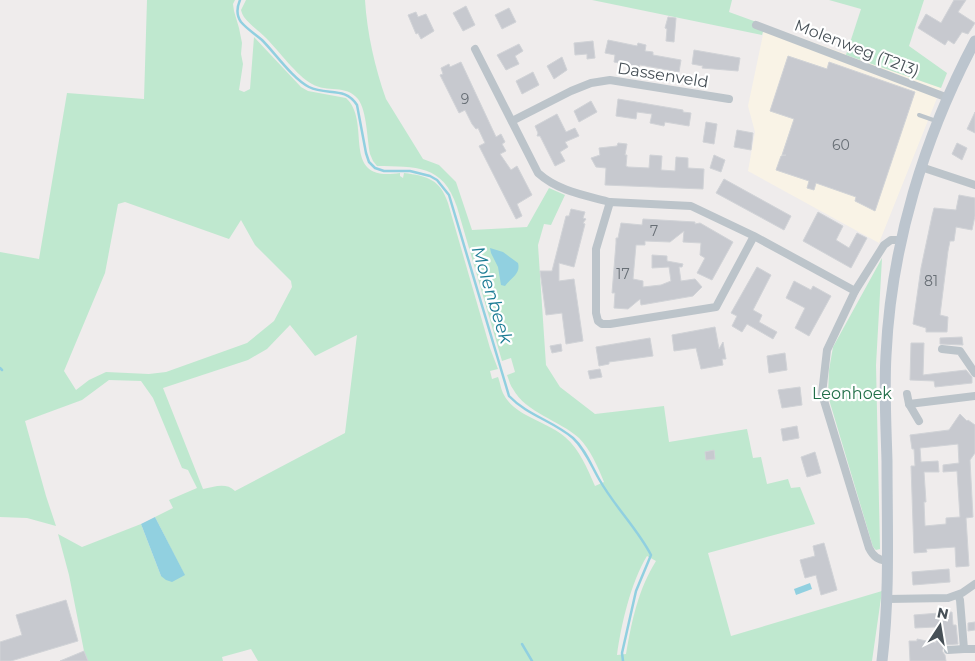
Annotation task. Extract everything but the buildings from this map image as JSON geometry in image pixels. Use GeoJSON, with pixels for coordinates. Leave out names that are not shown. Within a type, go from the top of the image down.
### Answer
{"type":"FeatureCollection","features":[{"type":"Feature","properties":{"kind":"main road"},"geometry":{"type":"LineString","coordinates":[[882,661],[887,599],[886,356],[901,240],[921,167],[937,122],[975,41]]}},
{"type":"Feature","properties":{"kind":"street","name":"Molenweg (T213)"},"geometry":{"type":"LineString","coordinates":[[756,25],[948,98]]}},
{"type":"Feature","properties":{"kind":"street"},"geometry":{"type":"LineString","coordinates":[[475,49],[538,173],[547,181],[562,189],[610,202],[692,206],[754,236],[855,291]]}},
{"type":"Feature","properties":{"kind":"street","name":"Dassenveld"},"geometry":{"type":"LineString","coordinates":[[512,121],[570,91],[591,83],[610,80],[730,99]]}},
{"type":"Feature","properties":{"kind":"street"},"geometry":{"type":"LineString","coordinates":[[921,167],[975,185]]}},
{"type":"Feature","properties":{"kind":"street"},"geometry":{"type":"LineString","coordinates":[[610,202],[596,249],[596,314],[598,321],[602,324],[716,307],[754,236]]}},
{"type":"Feature","properties":{"kind":"street"},"geometry":{"type":"LineString","coordinates":[[887,560],[880,560],[871,553],[869,548],[822,394],[827,350],[855,291],[884,245],[891,240],[901,240]]}},
{"type":"Feature","properties":{"kind":"street"},"geometry":{"type":"LineString","coordinates":[[942,349],[960,351],[975,373]]}},
{"type":"Feature","properties":{"kind":"street"},"geometry":{"type":"LineString","coordinates":[[907,394],[909,404],[919,421]]}},
{"type":"Feature","properties":{"kind":"street"},"geometry":{"type":"LineString","coordinates":[[909,404],[975,396]]}},
{"type":"Feature","properties":{"kind":"street"},"geometry":{"type":"LineString","coordinates":[[887,599],[948,598],[958,595],[975,584]]}},
{"type":"Feature","properties":{"kind":"street"},"geometry":{"type":"LineString","coordinates":[[958,595],[964,649]]}},
{"type":"Feature","properties":{"kind":"street"},"geometry":{"type":"LineString","coordinates":[[948,650],[975,649]]}},
{"type":"Feature","properties":{"kind":"lane"},"geometry":{"type":"LineString","coordinates":[[919,115],[937,122]]}},
{"type":"Feature","properties":{"kind":"shaded area"},"geometry":{"type":"Polygon","coordinates":[[[765,25],[941,88],[879,243],[748,171],[755,132],[748,106],[765,25]]]}},
{"type":"Feature","properties":{"kind":"green space"},"geometry":{"type":"Polygon","coordinates":[[[147,0],[235,0],[233,4],[242,43],[241,54],[243,64],[239,90],[244,92],[250,89],[254,37],[301,87],[308,91],[346,98],[354,109],[363,160],[369,169],[381,174],[400,173],[400,176],[403,178],[404,173],[426,177],[437,184],[448,203],[490,348],[498,369],[490,371],[492,379],[498,377],[504,395],[516,408],[558,432],[570,442],[583,460],[595,486],[604,482],[583,442],[571,432],[526,404],[511,386],[507,375],[515,372],[511,358],[502,361],[457,207],[444,183],[436,175],[416,168],[377,166],[370,154],[365,118],[358,99],[348,92],[318,87],[306,80],[246,20],[241,10],[246,0],[365,0],[372,50],[386,99],[423,159],[439,165],[456,182],[472,230],[527,227],[549,188],[565,195],[551,225],[544,224],[538,245],[546,365],[560,387],[595,414],[664,406],[669,442],[747,429],[753,458],[761,457],[767,484],[788,479],[791,488],[800,487],[815,524],[708,553],[731,636],[882,591],[872,661],[258,661],[251,649],[222,657],[223,661],[88,661],[84,651],[69,575],[58,534],[82,547],[141,524],[161,576],[184,574],[155,517],[173,508],[169,500],[197,488],[188,470],[182,468],[153,398],[141,381],[109,380],[82,400],[25,421],[56,526],[27,518],[0,517],[0,252],[39,259],[67,93],[144,99],[147,0]],[[125,202],[118,204],[105,273],[64,371],[76,390],[89,380],[106,372],[149,374],[166,372],[247,343],[274,321],[292,287],[291,281],[255,245],[241,220],[229,239],[125,202]],[[290,325],[267,349],[248,360],[163,388],[203,489],[224,486],[235,491],[345,433],[357,335],[315,356],[290,325]],[[647,556],[641,566],[628,604],[617,655],[626,654],[633,617],[640,594],[656,561],[647,556]]]}},
{"type":"Feature","properties":{"kind":"green space"},"geometry":{"type":"Polygon","coordinates":[[[592,0],[732,0],[729,12],[765,25],[762,35],[592,0]]]}},
{"type":"Feature","properties":{"kind":"green space"},"geometry":{"type":"Polygon","coordinates":[[[829,0],[924,0],[909,46],[947,73],[941,88],[846,55],[861,9],[829,0]]]}},
{"type":"Feature","properties":{"kind":"green space","name":"Leonhoek"},"geometry":{"type":"Polygon","coordinates":[[[882,258],[876,365],[880,549],[876,550],[873,547],[828,396],[829,370],[833,347],[882,258]]]}},
{"type":"Feature","properties":{"kind":"water"},"geometry":{"type":"Polygon","coordinates":[[[490,248],[503,252],[518,263],[517,273],[505,286],[501,285],[498,267],[490,248]]]}},
{"type":"Feature","properties":{"kind":"water"},"geometry":{"type":"Polygon","coordinates":[[[155,517],[185,575],[172,582],[161,576],[141,524],[155,517]]]}},
{"type":"Feature","properties":{"kind":"water"},"geometry":{"type":"Polygon","coordinates":[[[810,583],[812,589],[796,595],[794,589],[810,583]]]}},
{"type":"Feature","properties":{"kind":"waterway","name":"Molenbeek"},"geometry":{"type":"LineString","coordinates":[[240,0],[238,17],[241,22],[262,40],[297,78],[316,90],[347,95],[357,105],[366,153],[369,162],[375,168],[384,171],[410,171],[430,176],[437,180],[449,195],[509,396],[516,403],[565,432],[577,442],[605,489],[651,555],[636,591],[622,653],[623,661]]}},
{"type":"Feature","properties":{"kind":"waterway"},"geometry":{"type":"LineString","coordinates":[[522,644],[532,661]]}}]}
